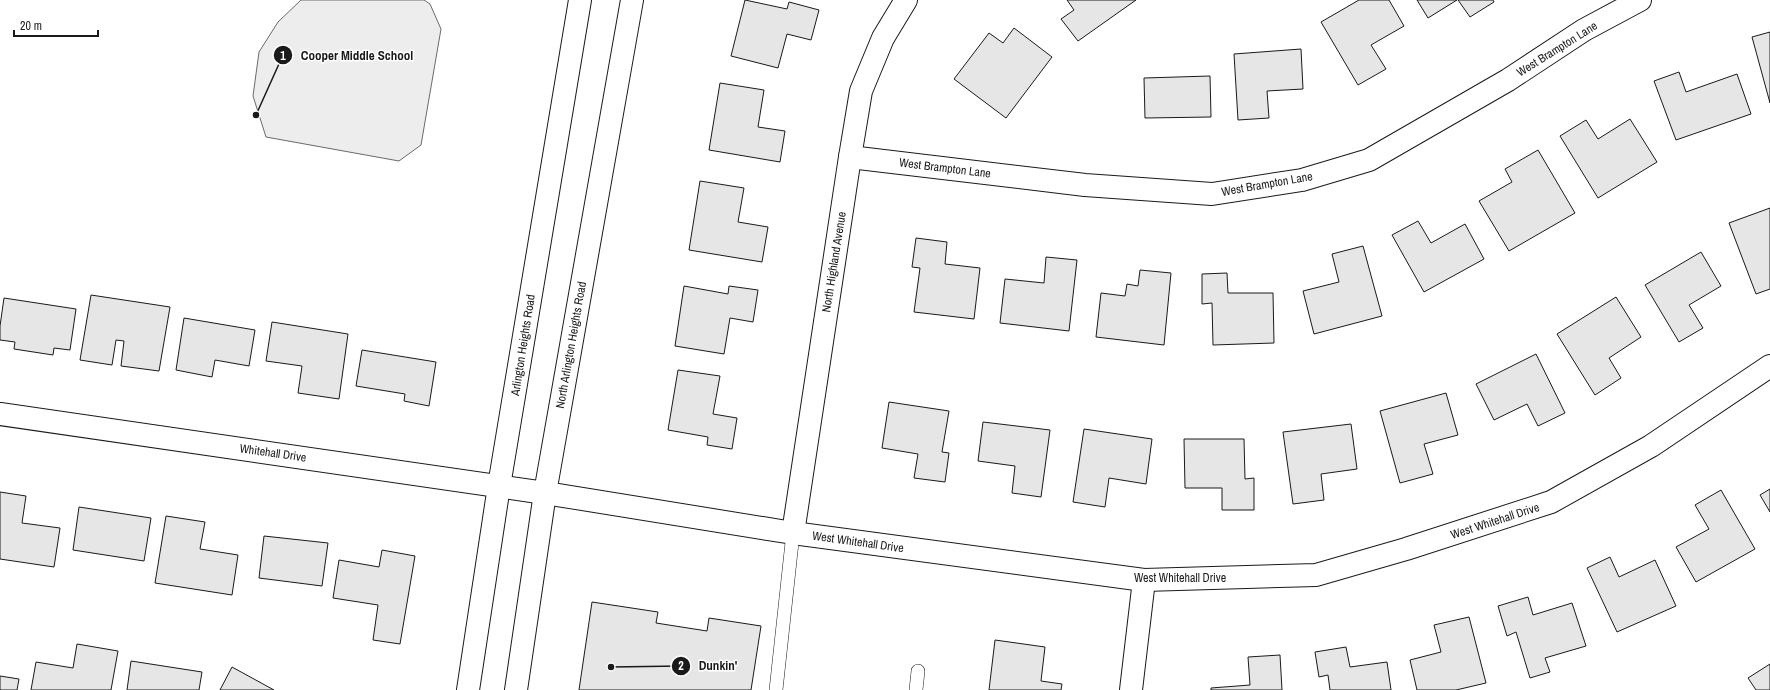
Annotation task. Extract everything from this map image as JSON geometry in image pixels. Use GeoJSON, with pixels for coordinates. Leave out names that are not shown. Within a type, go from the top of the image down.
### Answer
{"type":"FeatureCollection","features":[{"type":"Feature","properties":{"kind":"street","name":"Arlington Heights Road"},"geometry":{"type":"LineString","coordinates":[[468,690],[499,486],[580,0]]}},
{"type":"Feature","properties":{"kind":"street","name":"North Arlington Heights Road"},"geometry":{"type":"LineString","coordinates":[[516,690],[545,493],[632,0]]}},
{"type":"Feature","properties":{"kind":"street","name":"North Highland Avenue"},"geometry":{"type":"LineString","coordinates":[[792,533],[861,91],[883,38],[906,0]]}},
{"type":"Feature","properties":{"kind":"street","name":"West Brampton Lane"},"geometry":{"type":"LineString","coordinates":[[850,157],[1085,185],[1212,194],[1302,180],[1370,160],[1508,80],[1584,30],[1640,0]]}},
{"type":"Feature","properties":{"kind":"street","name":"West Whitehall Drive"},"geometry":{"type":"LineString","coordinates":[[545,493],[792,533],[1144,580],[1316,575],[1413,547],[1551,502],[1651,446],[1770,366]]}},
{"type":"Feature","properties":{"kind":"street","name":"Whitehall Drive"},"geometry":{"type":"LineString","coordinates":[[0,414],[545,493]]}},
{"type":"Feature","properties":{"kind":"street"},"geometry":{"type":"LineString","coordinates":[[1131,690],[1144,580]]}},
{"type":"Feature","properties":{"kind":"lane"},"geometry":{"type":"LineString","coordinates":[[776,690],[792,533]]}},
{"type":"Feature","properties":{"kind":"lane"},"geometry":{"type":"LineString","coordinates":[[916,690],[918,671]]}},
{"type":"Feature","properties":{"kind":"shaded area"},"geometry":{"type":"Polygon","coordinates":[[[301,0],[424,0],[430,4],[441,29],[421,145],[399,161],[266,137],[253,96],[259,52],[278,22],[301,0]]]}},
{"type":"Feature","properties":{"kind":"building"},"geometry":{"type":"Polygon","coordinates":[[[745,0],[787,9],[789,2],[819,10],[811,40],[787,34],[778,68],[731,56],[745,0]]]}},
{"type":"Feature","properties":{"kind":"building"},"geometry":{"type":"Polygon","coordinates":[[[1067,0],[1136,0],[1078,41],[1061,19],[1074,10],[1067,0]]]}},
{"type":"Feature","properties":{"kind":"building"},"geometry":{"type":"Polygon","coordinates":[[[1359,0],[1389,0],[1404,26],[1371,45],[1386,69],[1358,85],[1321,22],[1359,0]]]}},
{"type":"Feature","properties":{"kind":"building"},"geometry":{"type":"Polygon","coordinates":[[[1417,0],[1457,0],[1428,18],[1417,0]]]}},
{"type":"Feature","properties":{"kind":"building"},"geometry":{"type":"Polygon","coordinates":[[[1458,0],[1493,0],[1494,2],[1470,17],[1458,0]]]}},
{"type":"Feature","properties":{"kind":"building"},"geometry":{"type":"Polygon","coordinates":[[[1014,28],[1052,57],[1006,118],[954,79],[989,33],[1003,43],[1014,28]]]}},
{"type":"Feature","properties":{"kind":"building"},"geometry":{"type":"Polygon","coordinates":[[[1770,32],[1770,103],[1752,37],[1770,32]]]}},
{"type":"Feature","properties":{"kind":"building"},"geometry":{"type":"Polygon","coordinates":[[[1301,49],[1303,89],[1267,91],[1269,118],[1238,120],[1234,54],[1301,49]]]}},
{"type":"Feature","properties":{"kind":"building"},"geometry":{"type":"Polygon","coordinates":[[[1679,72],[1686,92],[1737,74],[1751,114],[1676,140],[1654,81],[1679,72]]]}},
{"type":"Feature","properties":{"kind":"building"},"geometry":{"type":"Polygon","coordinates":[[[1210,76],[1211,117],[1145,118],[1144,78],[1210,76]]]}},
{"type":"Feature","properties":{"kind":"building"},"geometry":{"type":"Polygon","coordinates":[[[720,83],[764,90],[758,127],[785,131],[780,162],[709,150],[720,83]]]}},
{"type":"Feature","properties":{"kind":"building"},"geometry":{"type":"Polygon","coordinates":[[[1630,119],[1657,162],[1598,198],[1560,136],[1586,120],[1598,139],[1630,119]]]}},
{"type":"Feature","properties":{"kind":"building"},"geometry":{"type":"Polygon","coordinates":[[[1538,150],[1575,213],[1509,251],[1479,201],[1512,182],[1505,169],[1538,150]]]}},
{"type":"Feature","properties":{"kind":"building"},"geometry":{"type":"Polygon","coordinates":[[[700,181],[744,188],[738,222],[768,227],[762,262],[689,250],[700,181]]]}},
{"type":"Feature","properties":{"kind":"building"},"geometry":{"type":"Polygon","coordinates":[[[1770,208],[1770,289],[1756,294],[1729,223],[1770,208]]]}},
{"type":"Feature","properties":{"kind":"building"},"geometry":{"type":"Polygon","coordinates":[[[1418,221],[1431,243],[1465,224],[1484,259],[1424,292],[1392,235],[1418,221]]]}},
{"type":"Feature","properties":{"kind":"building"},"geometry":{"type":"Polygon","coordinates":[[[916,238],[947,242],[945,264],[980,268],[974,319],[914,312],[920,268],[912,267],[916,238]]]}},
{"type":"Feature","properties":{"kind":"building"},"geometry":{"type":"Polygon","coordinates":[[[1363,246],[1382,316],[1314,334],[1303,291],[1339,282],[1332,254],[1363,246]]]}},
{"type":"Feature","properties":{"kind":"building"},"geometry":{"type":"Polygon","coordinates":[[[1701,252],[1721,286],[1689,305],[1703,328],[1679,342],[1645,285],[1701,252]]]}},
{"type":"Feature","properties":{"kind":"building"},"geometry":{"type":"Polygon","coordinates":[[[1046,257],[1077,260],[1069,331],[1000,323],[1005,279],[1044,283],[1046,257]]]}},
{"type":"Feature","properties":{"kind":"building"},"geometry":{"type":"Polygon","coordinates":[[[1140,270],[1171,273],[1164,345],[1096,337],[1101,293],[1125,296],[1127,284],[1138,286],[1140,270]]]}},
{"type":"Feature","properties":{"kind":"building"},"geometry":{"type":"Polygon","coordinates":[[[1227,273],[1228,293],[1273,293],[1274,343],[1213,345],[1212,303],[1202,304],[1202,274],[1227,273]]]}},
{"type":"Feature","properties":{"kind":"building"},"geometry":{"type":"Polygon","coordinates":[[[684,286],[728,294],[729,286],[758,290],[753,322],[730,318],[724,354],[675,346],[684,286]]]}},
{"type":"Feature","properties":{"kind":"building"},"geometry":{"type":"Polygon","coordinates":[[[91,295],[170,307],[159,371],[121,366],[124,341],[116,340],[112,365],[80,360],[91,295]]]}},
{"type":"Feature","properties":{"kind":"building"},"geometry":{"type":"Polygon","coordinates":[[[1616,297],[1641,337],[1609,358],[1621,378],[1595,395],[1557,334],[1616,297]]]}},
{"type":"Feature","properties":{"kind":"building"},"geometry":{"type":"Polygon","coordinates":[[[4,298],[76,309],[70,350],[54,348],[53,355],[14,349],[15,342],[0,340],[0,326],[4,298]]]}},
{"type":"Feature","properties":{"kind":"building"},"geometry":{"type":"Polygon","coordinates":[[[184,318],[255,330],[249,366],[215,360],[212,377],[176,370],[184,318]]]}},
{"type":"Feature","properties":{"kind":"building"},"geometry":{"type":"Polygon","coordinates":[[[272,322],[348,334],[339,399],[298,393],[302,366],[266,361],[272,322]]]}},
{"type":"Feature","properties":{"kind":"building"},"geometry":{"type":"Polygon","coordinates":[[[362,350],[436,362],[429,406],[404,401],[405,394],[356,386],[362,350]]]}},
{"type":"Feature","properties":{"kind":"building"},"geometry":{"type":"Polygon","coordinates":[[[1536,354],[1565,413],[1538,426],[1527,404],[1494,420],[1476,384],[1536,354]]]}},
{"type":"Feature","properties":{"kind":"building"},"geometry":{"type":"Polygon","coordinates":[[[678,370],[720,376],[713,414],[737,418],[732,449],[707,445],[708,437],[668,430],[678,370]]]}},
{"type":"Feature","properties":{"kind":"building"},"geometry":{"type":"Polygon","coordinates":[[[1446,393],[1458,435],[1424,444],[1433,474],[1400,483],[1380,411],[1446,393]]]}},
{"type":"Feature","properties":{"kind":"building"},"geometry":{"type":"Polygon","coordinates":[[[889,402],[949,411],[942,452],[949,453],[945,482],[914,478],[918,454],[882,448],[889,402]]]}},
{"type":"Feature","properties":{"kind":"building"},"geometry":{"type":"Polygon","coordinates":[[[983,422],[1050,430],[1041,497],[1012,493],[1015,466],[978,461],[983,422]]]}},
{"type":"Feature","properties":{"kind":"building"},"geometry":{"type":"Polygon","coordinates":[[[1351,424],[1357,469],[1321,474],[1324,500],[1293,504],[1283,432],[1351,424]]]}},
{"type":"Feature","properties":{"kind":"building"},"geometry":{"type":"Polygon","coordinates":[[[1084,429],[1152,439],[1146,484],[1109,478],[1105,507],[1073,502],[1084,429]]]}},
{"type":"Feature","properties":{"kind":"building"},"geometry":{"type":"Polygon","coordinates":[[[1184,439],[1244,439],[1245,479],[1254,478],[1254,510],[1222,510],[1222,488],[1185,488],[1184,439]]]}},
{"type":"Feature","properties":{"kind":"building"},"geometry":{"type":"Polygon","coordinates":[[[1770,489],[1770,512],[1760,495],[1770,489]]]}},
{"type":"Feature","properties":{"kind":"building"},"geometry":{"type":"Polygon","coordinates":[[[1721,490],[1755,549],[1696,582],[1676,547],[1709,529],[1695,505],[1721,490]]]}},
{"type":"Feature","properties":{"kind":"building"},"geometry":{"type":"Polygon","coordinates":[[[0,492],[26,496],[22,523],[60,528],[54,567],[0,559],[0,492]]]}},
{"type":"Feature","properties":{"kind":"building"},"geometry":{"type":"Polygon","coordinates":[[[79,507],[151,518],[144,561],[73,550],[79,507]]]}},
{"type":"Feature","properties":{"kind":"building"},"geometry":{"type":"Polygon","coordinates":[[[166,516],[205,522],[200,549],[238,555],[232,595],[155,583],[166,516]]]}},
{"type":"Feature","properties":{"kind":"building"},"geometry":{"type":"Polygon","coordinates":[[[264,536],[328,543],[322,586],[259,578],[264,536]]]}},
{"type":"Feature","properties":{"kind":"building"},"geometry":{"type":"Polygon","coordinates":[[[382,550],[415,556],[400,644],[373,640],[378,605],[333,598],[339,560],[379,567],[382,550]]]}},
{"type":"Feature","properties":{"kind":"building"},"geometry":{"type":"Polygon","coordinates":[[[1610,557],[1619,577],[1655,560],[1676,606],[1617,632],[1587,568],[1610,557]]]}},
{"type":"Feature","properties":{"kind":"building"},"geometry":{"type":"Polygon","coordinates":[[[1528,597],[1533,615],[1572,603],[1586,646],[1545,658],[1550,672],[1530,678],[1516,632],[1507,636],[1498,606],[1528,597]]]}},
{"type":"Feature","properties":{"kind":"building"},"geometry":{"type":"Polygon","coordinates":[[[592,602],[658,612],[656,623],[707,631],[709,618],[761,626],[751,690],[579,690],[592,602]]]}},
{"type":"Feature","properties":{"kind":"building"},"geometry":{"type":"Polygon","coordinates":[[[1469,617],[1486,683],[1456,690],[1417,690],[1410,660],[1441,652],[1434,625],[1469,617]]]}},
{"type":"Feature","properties":{"kind":"building"},"geometry":{"type":"Polygon","coordinates":[[[995,640],[1045,647],[1041,681],[1062,684],[1061,690],[989,690],[995,640]]]}},
{"type":"Feature","properties":{"kind":"building"},"geometry":{"type":"Polygon","coordinates":[[[77,644],[118,651],[111,690],[31,690],[36,662],[73,668],[77,644]]]}},
{"type":"Feature","properties":{"kind":"building"},"geometry":{"type":"Polygon","coordinates":[[[1346,647],[1350,667],[1387,662],[1391,690],[1330,690],[1328,675],[1319,677],[1315,652],[1346,647]]]}},
{"type":"Feature","properties":{"kind":"building"},"geometry":{"type":"Polygon","coordinates":[[[1280,655],[1282,690],[1211,690],[1211,688],[1250,685],[1248,657],[1280,655]]]}},
{"type":"Feature","properties":{"kind":"building"},"geometry":{"type":"Polygon","coordinates":[[[131,661],[202,672],[199,690],[127,690],[131,661]]]}},
{"type":"Feature","properties":{"kind":"building"},"geometry":{"type":"Polygon","coordinates":[[[1770,664],[1770,690],[1756,690],[1748,678],[1770,664]]]}},
{"type":"Feature","properties":{"kind":"building"},"geometry":{"type":"Polygon","coordinates":[[[232,667],[274,690],[220,690],[232,667]]]}},
{"type":"Feature","properties":{"kind":"building"},"geometry":{"type":"Polygon","coordinates":[[[0,676],[19,679],[17,690],[0,690],[0,676]]]}},
{"type":"Feature","properties":{"kind":"place","name":"Cooper Middle School"},"geometry":{"type":"Point","coordinates":[256,115]}},
{"type":"Feature","properties":{"kind":"place","name":"Dunkin'"},"geometry":{"type":"Point","coordinates":[611,667]}}]}
